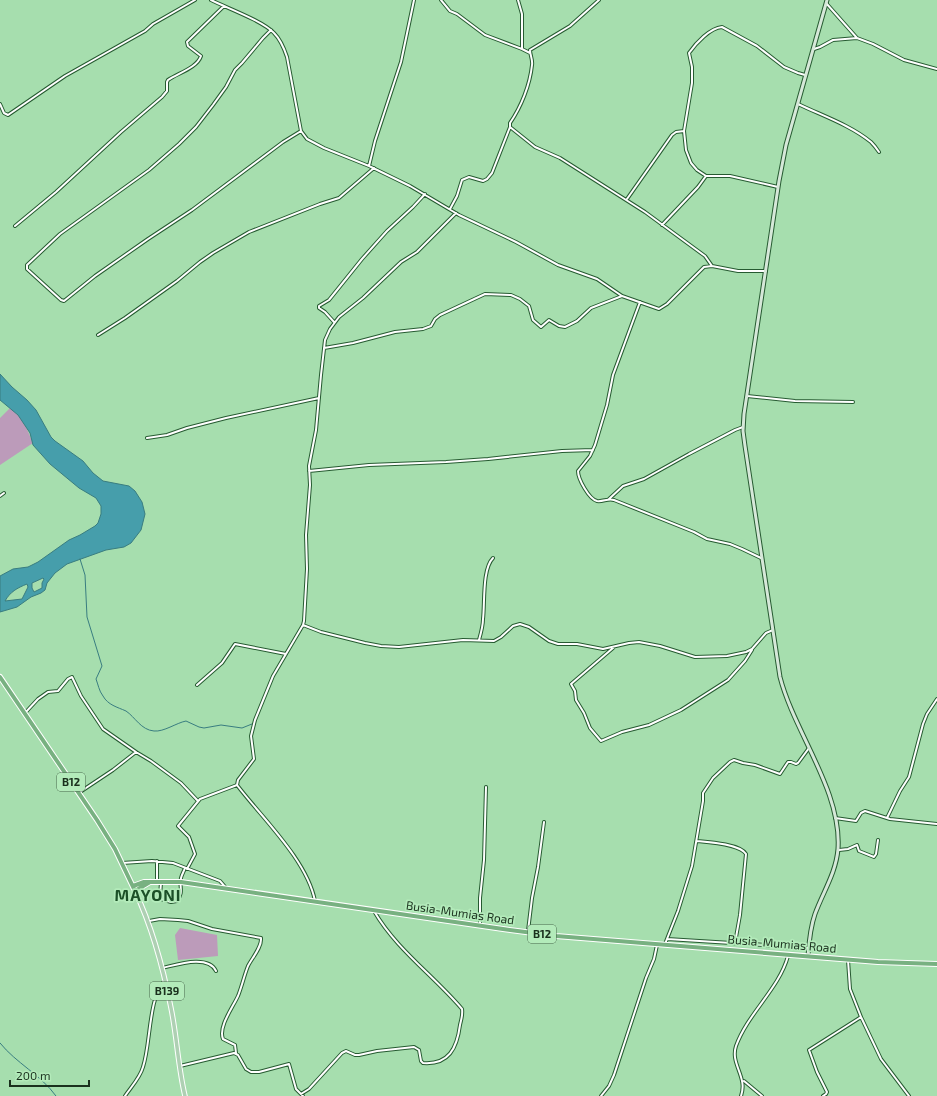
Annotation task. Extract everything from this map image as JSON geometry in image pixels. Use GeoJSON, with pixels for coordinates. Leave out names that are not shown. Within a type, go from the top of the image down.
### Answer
{"type":"FeatureCollection","features":[{"type":"Feature","properties":{"kind":"highway","name":"B12"},"geometry":{"type":"LineString","coordinates":[[0,677],[103,830],[122,863],[135,891]]}},
{"type":"Feature","properties":{"kind":"highway","name":"Busia-Mumias Road"},"geometry":{"type":"LineString","coordinates":[[128,875],[141,882]]}},
{"type":"Feature","properties":{"kind":"highway","name":"Busia-Mumias Road"},"geometry":{"type":"LineString","coordinates":[[133,886],[141,882],[181,882],[528,933],[789,955],[883,962],[937,964]]}},
{"type":"Feature","properties":{"kind":"highway","name":"Busia-Mumias Road"},"geometry":{"type":"LineString","coordinates":[[135,891],[150,882]]}},
{"type":"Feature","properties":{"kind":"main road","name":"B139"},"geometry":{"type":"LineString","coordinates":[[135,891],[149,921],[165,980],[172,1012],[179,1066],[185,1096]]}},
{"type":"Feature","properties":{"kind":"street"},"geometry":{"type":"LineString","coordinates":[[0,104],[4,114],[8,115],[65,76],[145,31],[153,24],[195,0]]}},
{"type":"Feature","properties":{"kind":"street"},"geometry":{"type":"LineString","coordinates":[[211,0],[271,30],[281,42],[287,57],[301,131],[307,139],[324,148],[374,168],[425,194],[450,210],[516,242],[558,265],[600,280],[622,296],[657,309],[662,308],[703,268],[712,266],[738,271],[766,271]]}},
{"type":"Feature","properties":{"kind":"street"},"geometry":{"type":"LineString","coordinates":[[369,166],[375,141],[401,62],[414,0]]}},
{"type":"Feature","properties":{"kind":"street"},"geometry":{"type":"LineString","coordinates":[[441,0],[450,11],[457,14],[485,35],[530,53]]}},
{"type":"Feature","properties":{"kind":"street"},"geometry":{"type":"LineString","coordinates":[[518,0],[522,14],[522,49]]}},
{"type":"Feature","properties":{"kind":"street"},"geometry":{"type":"LineString","coordinates":[[450,210],[457,196],[462,180],[469,178],[483,181],[490,175],[510,123],[516,114],[529,80],[532,64],[530,50],[573,24],[599,0]]}},
{"type":"Feature","properties":{"kind":"street"},"geometry":{"type":"LineString","coordinates":[[827,1],[857,38]]}},
{"type":"Feature","properties":{"kind":"street"},"geometry":{"type":"LineString","coordinates":[[808,956],[813,920],[836,863],[838,831],[828,793],[782,686],[743,427],[778,187],[786,145],[827,1]]}},
{"type":"Feature","properties":{"kind":"street"},"geometry":{"type":"LineString","coordinates":[[15,226],[56,192],[121,132],[162,97],[167,92],[168,80],[186,70],[199,60],[200,56],[188,46],[187,42],[224,6]]}},
{"type":"Feature","properties":{"kind":"street"},"geometry":{"type":"LineString","coordinates":[[778,187],[730,176],[706,176],[697,170],[690,160],[685,147],[684,131],[692,83],[690,53],[717,27],[724,27],[757,46],[784,66],[806,75]]}},
{"type":"Feature","properties":{"kind":"street"},"geometry":{"type":"LineString","coordinates":[[271,30],[244,62],[235,70],[227,85],[212,105],[196,126],[179,144],[154,166],[60,234],[27,265],[27,269],[61,300],[64,301],[95,276],[192,210],[283,142],[301,131]]}},
{"type":"Feature","properties":{"kind":"street"},"geometry":{"type":"LineString","coordinates":[[814,49],[820,48],[833,40],[857,38],[873,44],[904,60],[937,69]]}},
{"type":"Feature","properties":{"kind":"street"},"geometry":{"type":"LineString","coordinates":[[798,104],[849,128],[872,143],[879,152]]}},
{"type":"Feature","properties":{"kind":"street"},"geometry":{"type":"LineString","coordinates":[[510,126],[535,147],[560,158],[626,199],[705,256],[712,266]]}},
{"type":"Feature","properties":{"kind":"street"},"geometry":{"type":"LineString","coordinates":[[626,199],[670,137],[674,133],[684,131]]}},
{"type":"Feature","properties":{"kind":"street"},"geometry":{"type":"LineString","coordinates":[[98,335],[134,312],[213,253],[249,232],[339,198],[374,168]]}},
{"type":"Feature","properties":{"kind":"street"},"geometry":{"type":"LineString","coordinates":[[662,225],[698,187],[706,176]]}},
{"type":"Feature","properties":{"kind":"street"},"geometry":{"type":"LineString","coordinates":[[334,322],[319,307],[329,300],[387,231],[425,194]]}},
{"type":"Feature","properties":{"kind":"street"},"geometry":{"type":"LineString","coordinates":[[315,901],[310,886],[291,852],[281,837],[238,785],[238,780],[254,759],[251,740],[253,726],[267,690],[303,625],[307,569],[305,543],[310,493],[309,471],[310,458],[316,430],[324,348],[327,335],[334,322],[369,293],[400,262],[417,252],[456,213]]}},
{"type":"Feature","properties":{"kind":"street"},"geometry":{"type":"LineString","coordinates":[[324,348],[353,343],[395,332],[423,329],[431,326],[434,320],[440,315],[486,294],[511,296],[520,299],[529,306],[532,319],[540,327],[549,320],[562,327],[569,325],[579,320],[590,309],[622,296]]}},
{"type":"Feature","properties":{"kind":"street"},"geometry":{"type":"LineString","coordinates":[[640,302],[613,375],[607,405],[593,450],[578,471],[578,475],[586,490],[594,500],[600,501],[609,499],[623,486],[644,479],[688,454],[743,427]]}},
{"type":"Feature","properties":{"kind":"street"},"geometry":{"type":"LineString","coordinates":[[747,396],[795,401],[853,402]]}},
{"type":"Feature","properties":{"kind":"street"},"geometry":{"type":"LineString","coordinates":[[147,438],[167,435],[226,418],[319,398]]}},
{"type":"Feature","properties":{"kind":"street"},"geometry":{"type":"LineString","coordinates":[[309,471],[369,465],[488,459],[562,450],[593,450]]}},
{"type":"Feature","properties":{"kind":"street"},"geometry":{"type":"LineString","coordinates":[[0,496],[4,493]]}},
{"type":"Feature","properties":{"kind":"street"},"geometry":{"type":"LineString","coordinates":[[609,499],[707,538],[742,549],[762,559]]}},
{"type":"Feature","properties":{"kind":"street"},"geometry":{"type":"LineString","coordinates":[[479,640],[483,619],[486,574],[489,562],[493,558]]}},
{"type":"Feature","properties":{"kind":"street"},"geometry":{"type":"LineString","coordinates":[[303,625],[321,632],[381,646],[409,647],[463,640],[496,640],[513,626],[520,624],[529,627],[555,643],[563,645],[577,644],[601,649],[614,648],[628,643],[639,642],[660,646],[695,657],[736,654],[752,649]]}},
{"type":"Feature","properties":{"kind":"street"},"geometry":{"type":"LineString","coordinates":[[614,648],[571,684],[575,690],[576,700],[584,713],[590,728],[601,741],[622,732],[649,725],[681,710],[728,680],[745,661],[752,649],[766,633],[773,630]]}},
{"type":"Feature","properties":{"kind":"street"},"geometry":{"type":"LineString","coordinates":[[197,685],[222,663],[235,644],[286,654]]}},
{"type":"Feature","properties":{"kind":"street"},"geometry":{"type":"LineString","coordinates":[[25,714],[38,699],[50,691],[57,692],[68,679],[72,677],[102,729],[181,783],[198,801]]}},
{"type":"Feature","properties":{"kind":"street"},"geometry":{"type":"LineString","coordinates":[[887,818],[909,777],[923,724],[927,714],[937,698]]}},
{"type":"Feature","properties":{"kind":"street"},"geometry":{"type":"LineString","coordinates":[[665,944],[692,869],[703,793],[713,778],[734,760],[754,764],[779,774],[788,762],[795,764],[798,763],[809,748]]}},
{"type":"Feature","properties":{"kind":"street"},"geometry":{"type":"LineString","coordinates":[[79,793],[136,752]]}},
{"type":"Feature","properties":{"kind":"street"},"geometry":{"type":"LineString","coordinates":[[157,861],[160,898],[171,902],[177,901],[182,888],[181,877],[194,858],[195,854],[189,837],[178,826],[203,797],[238,785]]}},
{"type":"Feature","properties":{"kind":"street"},"geometry":{"type":"LineString","coordinates":[[479,926],[484,860],[486,787]]}},
{"type":"Feature","properties":{"kind":"street"},"geometry":{"type":"LineString","coordinates":[[835,818],[856,821],[864,811],[887,818],[937,824]]}},
{"type":"Feature","properties":{"kind":"street"},"geometry":{"type":"LineString","coordinates":[[528,933],[544,822]]}},
{"type":"Feature","properties":{"kind":"street"},"geometry":{"type":"LineString","coordinates":[[697,840],[743,850],[746,853],[747,856],[740,915],[735,943]]}},
{"type":"Feature","properties":{"kind":"street"},"geometry":{"type":"LineString","coordinates":[[839,850],[848,849],[857,845],[859,851],[874,857],[876,854],[878,840]]}},
{"type":"Feature","properties":{"kind":"street"},"geometry":{"type":"LineString","coordinates":[[122,863],[157,861],[173,863],[220,881],[226,888]]}},
{"type":"Feature","properties":{"kind":"street"},"geometry":{"type":"LineString","coordinates":[[149,921],[160,919],[188,921],[212,930],[261,938],[260,944],[246,972],[222,1031],[223,1039],[234,1045],[236,1053],[240,1057],[246,1069],[251,1072],[259,1072],[290,1065],[296,1089],[303,1095],[342,1053],[346,1051],[359,1055],[415,1047],[419,1050],[422,1063],[429,1063],[445,1059],[451,1052],[458,1039],[462,1009],[397,943],[383,927],[374,910]]}},
{"type":"Feature","properties":{"kind":"street"},"geometry":{"type":"LineString","coordinates":[[667,939],[808,948]]}},
{"type":"Feature","properties":{"kind":"street"},"geometry":{"type":"LineString","coordinates":[[601,1096],[609,1086],[614,1075],[646,978],[654,959],[657,944]]}},
{"type":"Feature","properties":{"kind":"street"},"geometry":{"type":"LineString","coordinates":[[741,1096],[743,1080],[734,1056],[737,1044],[750,1020],[781,973],[789,955]]}},
{"type":"Feature","properties":{"kind":"street"},"geometry":{"type":"LineString","coordinates":[[848,959],[850,989],[861,1017],[881,1059],[910,1096]]}},
{"type":"Feature","properties":{"kind":"street"},"geometry":{"type":"LineString","coordinates":[[162,968],[199,961],[211,966],[216,971]]}},
{"type":"Feature","properties":{"kind":"street"},"geometry":{"type":"LineString","coordinates":[[125,1096],[144,1066],[155,1001],[159,987],[165,980]]}},
{"type":"Feature","properties":{"kind":"street"},"geometry":{"type":"LineString","coordinates":[[823,1096],[827,1092],[817,1072],[809,1050],[861,1017]]}},
{"type":"Feature","properties":{"kind":"street"},"geometry":{"type":"LineString","coordinates":[[179,1066],[223,1054],[236,1053]]}},
{"type":"Feature","properties":{"kind":"street"},"geometry":{"type":"LineString","coordinates":[[743,1080],[762,1096]]}},
{"type":"Feature","properties":{"kind":"shaded area"},"geometry":{"type":"Polygon","coordinates":[[[10,408],[22,420],[33,443],[0,465],[0,418],[10,408]]]}},
{"type":"Feature","properties":{"kind":"shaded area"},"geometry":{"type":"Polygon","coordinates":[[[180,928],[217,935],[218,956],[178,960],[175,935],[180,928]]]}},
{"type":"Feature","properties":{"kind":"water"},"geometry":{"type":"Polygon","coordinates":[[[0,374],[36,410],[51,437],[55,441],[83,461],[93,473],[103,481],[129,486],[135,491],[142,502],[145,514],[141,530],[131,543],[124,547],[106,550],[67,564],[55,573],[47,583],[45,590],[41,593],[31,597],[17,607],[0,612],[0,576],[13,569],[28,567],[38,562],[69,540],[95,526],[98,523],[101,514],[101,506],[96,498],[79,488],[50,464],[33,445],[30,433],[18,415],[0,400],[0,374]],[[43,578],[32,583],[34,592],[42,588],[43,578]],[[27,584],[14,591],[5,601],[22,599],[28,587],[27,584]]]}},
{"type":"Feature","properties":{"kind":"waterway"},"geometry":{"type":"LineString","coordinates":[[80,559],[85,575],[87,617],[102,666],[96,679],[100,692],[107,702],[126,711],[138,723],[145,728],[154,731],[162,730],[186,721],[204,728],[221,725],[242,728],[252,724]]}},
{"type":"Feature","properties":{"kind":"waterway"},"geometry":{"type":"LineString","coordinates":[[0,1043],[13,1057],[43,1082],[56,1096]]}},
{"type":"Feature","properties":{"kind":"district","name":"MAYONI"},"geometry":{"type":"Point","coordinates":[148,895]}}]}
